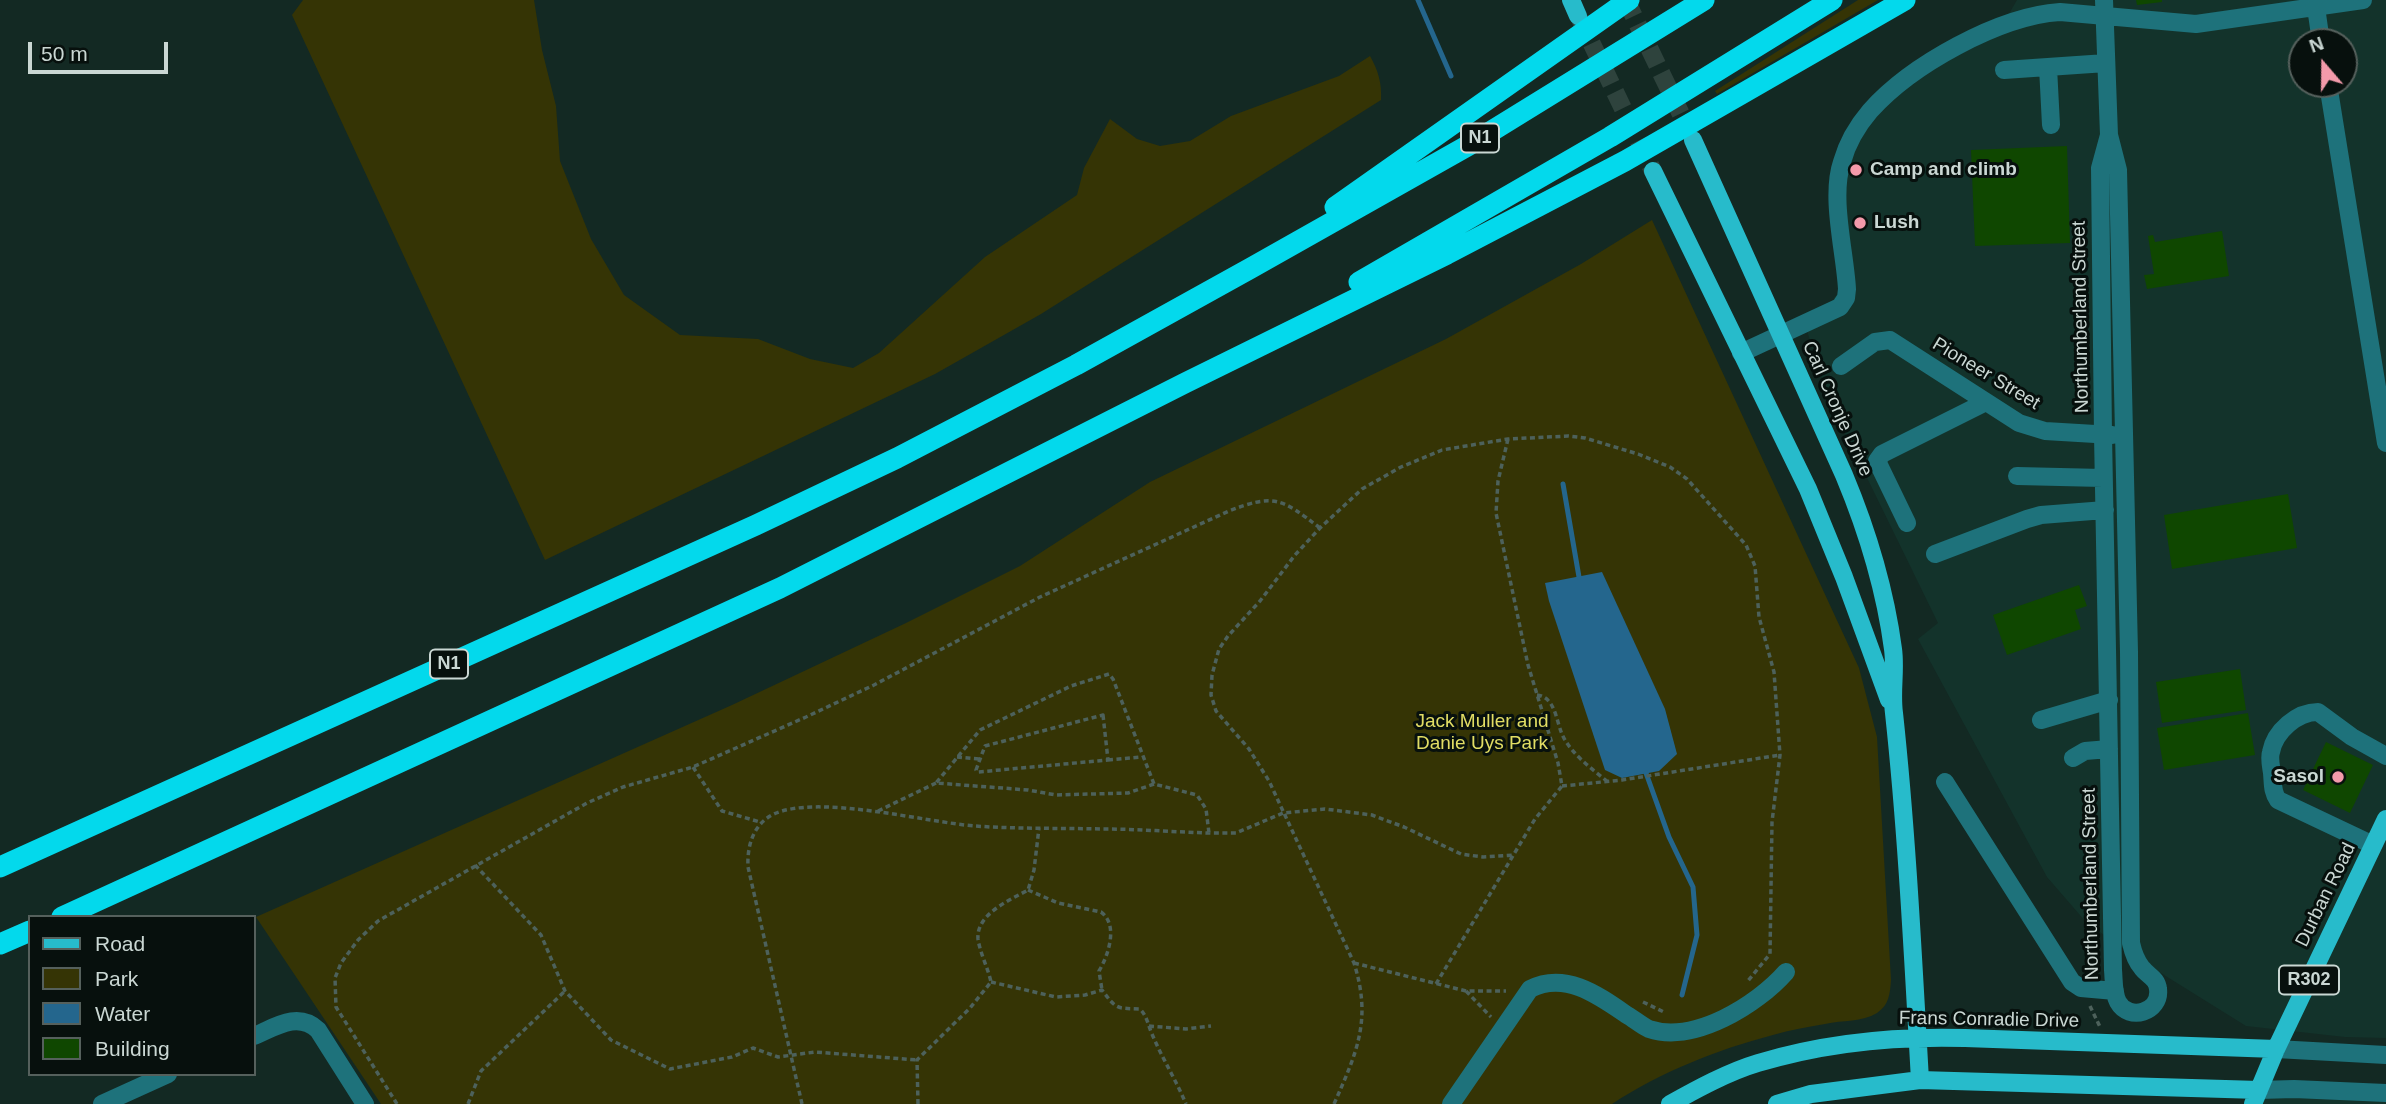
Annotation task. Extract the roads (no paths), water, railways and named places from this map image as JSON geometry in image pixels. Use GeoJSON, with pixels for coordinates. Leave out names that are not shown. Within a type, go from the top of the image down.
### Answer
{"type":"FeatureCollection","features":[{"type":"Feature","properties":{"kind":"highway"},"geometry":{"type":"LineString","coordinates":[[1251,268],[1413,150],[1629,0]]}},
{"type":"Feature","properties":{"kind":"highway","name":"N1"},"geometry":{"type":"LineString","coordinates":[[0,867],[743,531],[897,458],[1076,365],[1469,145],[1704,0]]}},
{"type":"Feature","properties":{"kind":"highway"},"geometry":{"type":"LineString","coordinates":[[1185,383],[1599,144],[1832,0]]}},
{"type":"Feature","properties":{"kind":"highway"},"geometry":{"type":"LineString","coordinates":[[66,915],[780,588],[1447,254],[1625,161],[1905,0]]}},
{"type":"Feature","properties":{"kind":"highway"},"geometry":{"type":"LineString","coordinates":[[0,944],[28,932]]}},
{"type":"Feature","properties":{"kind":"main road","name":"Carl Cronje Drive"},"geometry":{"type":"LineString","coordinates":[[1693,139],[1848,484],[1875,565],[1894,651],[1893,710],[1903,800],[1920,1080]]}},
{"type":"Feature","properties":{"kind":"main road","name":"Carl Cronje Drive"},"geometry":{"type":"LineString","coordinates":[[1653,170],[1808,489],[1893,710]]}},
{"type":"Feature","properties":{"kind":"main road","name":"Durban Road"},"geometry":{"type":"LineString","coordinates":[[2256,1097],[2276,1049],[2386,820]]}},
{"type":"Feature","properties":{"kind":"main road","name":"Frans Conradie Drive"},"geometry":{"type":"LineString","coordinates":[[1670,1104],[1755,1064],[1792,1054],[1877,1040],[1917,1037],[2276,1049]]}},
{"type":"Feature","properties":{"kind":"main road"},"geometry":{"type":"LineString","coordinates":[[1777,1104],[1811,1094],[1920,1080],[2256,1097]]}},
{"type":"Feature","properties":{"kind":"street"},"geometry":{"type":"LineString","coordinates":[[1741,353],[1840,307],[1846,298],[1847,275],[1837,189],[1841,163],[1856,131],[1870,111],[1894,89],[1951,50],[2020,18],[2060,12],[2104,8],[2196,24],[2315,4],[2363,0]]}},
{"type":"Feature","properties":{"kind":"street"},"geometry":{"type":"LineString","coordinates":[[2315,4],[2319,28]]}},
{"type":"Feature","properties":{"kind":"street","name":"Northumberland Street"},"geometry":{"type":"LineString","coordinates":[[2104,8],[2109,135],[2118,170],[2129,652],[2132,943],[2139,964],[2157,983],[2158,995],[2151,1008],[2138,1014],[2124,1010],[2116,999],[2115,991],[2103,478],[2101,168],[2109,135]]}},
{"type":"Feature","properties":{"kind":"street"},"geometry":{"type":"LineString","coordinates":[[2004,70],[2106,63]]}},
{"type":"Feature","properties":{"kind":"street"},"geometry":{"type":"LineString","coordinates":[[2048,67],[2051,125]]}},
{"type":"Feature","properties":{"kind":"street"},"geometry":{"type":"LineString","coordinates":[[2330,98],[2386,443]]}},
{"type":"Feature","properties":{"kind":"street","name":"Pioneer Street"},"geometry":{"type":"LineString","coordinates":[[1841,366],[1875,342],[1890,340],[2019,423],[2045,431],[2123,435]]}},
{"type":"Feature","properties":{"kind":"street"},"geometry":{"type":"LineString","coordinates":[[1907,523],[1877,461],[1882,454],[1986,402]]}},
{"type":"Feature","properties":{"kind":"street"},"geometry":{"type":"LineString","coordinates":[[2017,476],[2103,478]]}},
{"type":"Feature","properties":{"kind":"street"},"geometry":{"type":"LineString","coordinates":[[1935,554],[2027,519],[2105,510]]}},
{"type":"Feature","properties":{"kind":"street"},"geometry":{"type":"LineString","coordinates":[[2041,720],[2109,700]]}},
{"type":"Feature","properties":{"kind":"street"},"geometry":{"type":"LineString","coordinates":[[2373,845],[2278,800],[2274,793],[2270,755],[2275,742],[2292,719],[2305,713],[2318,712],[2352,737],[2386,756]]}},
{"type":"Feature","properties":{"kind":"street"},"geometry":{"type":"LineString","coordinates":[[2073,758],[2085,751],[2109,750]]}},
{"type":"Feature","properties":{"kind":"street"},"geometry":{"type":"LineString","coordinates":[[1945,782],[2072,982],[2081,988],[2115,991]]}},
{"type":"Feature","properties":{"kind":"street"},"geometry":{"type":"LineString","coordinates":[[1451,1104],[1530,989],[1542,983],[1573,984],[1602,998],[1648,1028],[1674,1034],[1724,1019],[1776,984],[1786,972]]}},
{"type":"Feature","properties":{"kind":"street"},"geometry":{"type":"LineString","coordinates":[[256,1035],[282,1023],[302,1020],[311,1023],[365,1104]]}},
{"type":"Feature","properties":{"kind":"street"},"geometry":{"type":"LineString","coordinates":[[2276,1049],[2386,1055]]}},
{"type":"Feature","properties":{"kind":"street"},"geometry":{"type":"LineString","coordinates":[[102,1104],[165,1076]]}},
{"type":"Feature","properties":{"kind":"street"},"geometry":{"type":"LineString","coordinates":[[2256,1097],[2294,1089],[2386,1093]]}},
{"type":"Feature","properties":{"kind":"water"},"geometry":{"type":"Polygon","coordinates":[[[1602,572],[1665,709],[1677,754],[1659,771],[1622,778],[1605,770],[1549,601],[1545,583],[1602,572]]]}},
{"type":"Feature","properties":{"kind":"waterway"},"geometry":{"type":"LineString","coordinates":[[1418,0],[1451,76]]}},
{"type":"Feature","properties":{"kind":"waterway"},"geometry":{"type":"LineString","coordinates":[[1563,484],[1579,577]]}},
{"type":"Feature","properties":{"kind":"waterway"},"geometry":{"type":"LineString","coordinates":[[1646,773],[1669,837],[1693,887],[1697,935],[1682,995]]}},
{"type":"Feature","properties":{"kind":"tunnel"},"geometry":{"type":"LineString","coordinates":[[1626,0],[1691,135]]}},
{"type":"Feature","properties":{"kind":"tunnel"},"geometry":{"type":"LineString","coordinates":[[1580,19],[1653,171]]}},
{"type":"Feature","properties":{"kind":"place","name":"Camp and climb"},"geometry":{"type":"Point","coordinates":[1856,170]}},
{"type":"Feature","properties":{"kind":"place","name":"Lush"},"geometry":{"type":"Point","coordinates":[1860,223]}},
{"type":"Feature","properties":{"kind":"place","name":"Sasol"},"geometry":{"type":"Point","coordinates":[2338,777]}},
{"type":"Feature","properties":{"kind":"park label","name":"Jack Muller and Danie Uys Park"},"geometry":{"type":"Point","coordinates":[1482,733]}}]}
